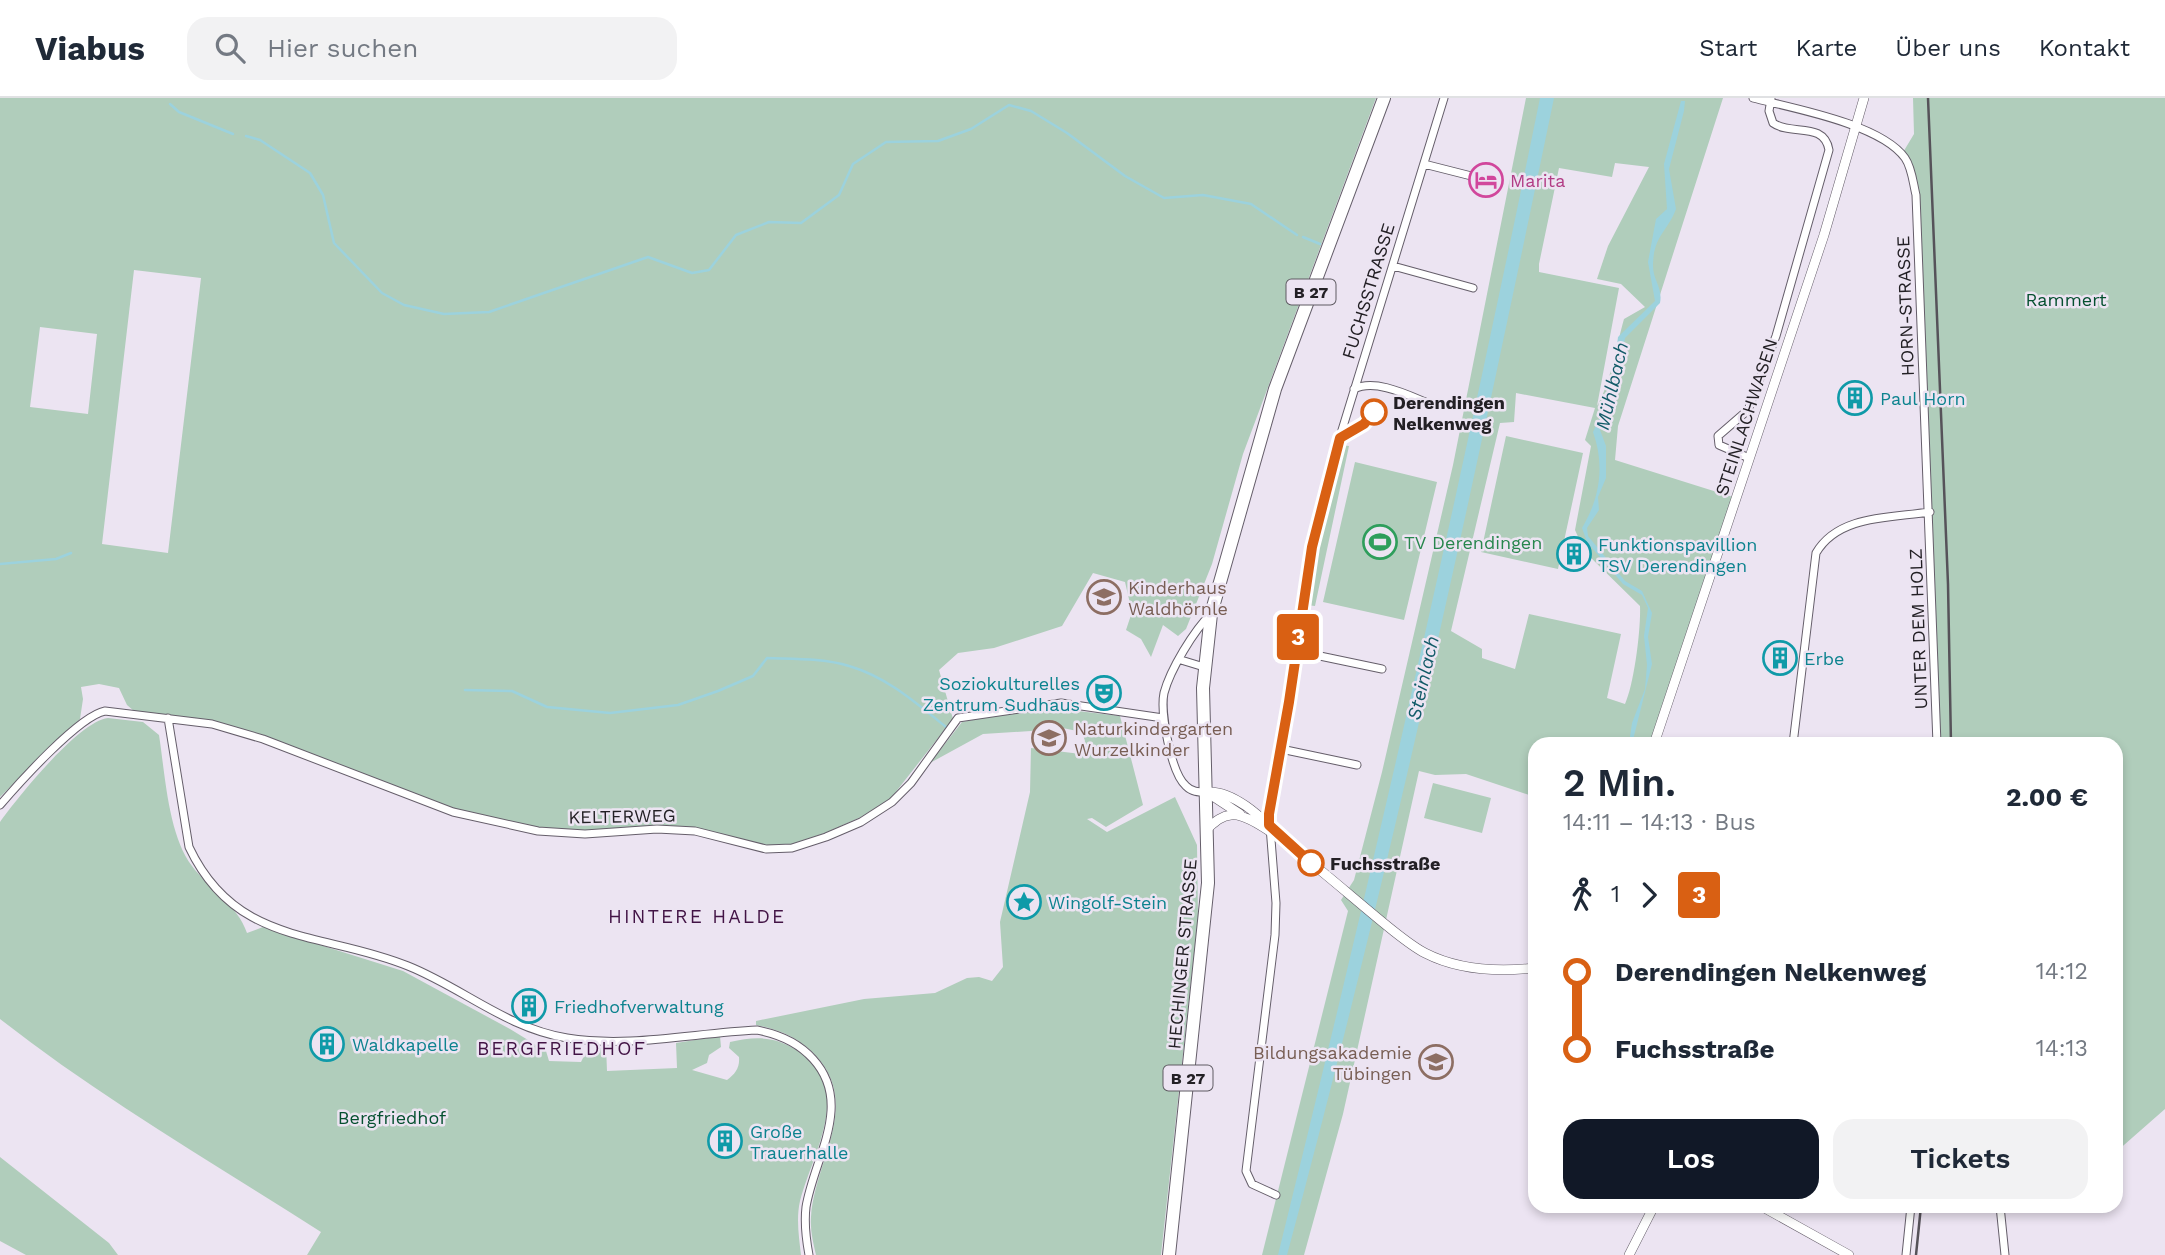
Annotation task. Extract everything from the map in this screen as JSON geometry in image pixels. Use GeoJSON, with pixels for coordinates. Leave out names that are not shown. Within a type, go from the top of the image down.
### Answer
{"type":"FeatureCollection","features":[{"type":"Feature","properties":{"kind":"main road","name":"HECHINGER STRASSE"},"geometry":{"type":"LineString","coordinates":[[1169,1255],[1205,929],[1208,828],[1204,667],[1211,614],[1275,389],[1384,98]]}},
{"type":"Feature","properties":{"kind":"street","name":"FUCHSSTRASSE"},"geometry":{"type":"LineString","coordinates":[[1276,1195],[1252,1184],[1247,1179],[1246,1171],[1275,935],[1276,903],[1269,829],[1296,651],[1312,547],[1354,389],[1444,98]]}},
{"type":"Feature","properties":{"kind":"street","name":"HORN-STRASSE"},"geometry":{"type":"LineString","coordinates":[[1753,98],[1771,100],[1857,128],[1882,139],[1902,154],[1908,164],[1916,195],[1930,512]]}},
{"type":"Feature","properties":{"kind":"street","name":"STEINLACHWASEN"},"geometry":{"type":"LineString","coordinates":[[1656,737],[1857,128],[1864,98]]}},
{"type":"Feature","properties":{"kind":"street"},"geometry":{"type":"LineString","coordinates":[[1749,458],[1719,445],[1720,432],[1742,417],[1753,398],[1776,337],[1829,150],[1823,136],[1815,131],[1776,126],[1770,116],[1771,100]]}},
{"type":"Feature","properties":{"kind":"street"},"geometry":{"type":"LineString","coordinates":[[1424,164],[1491,181]]}},
{"type":"Feature","properties":{"kind":"street"},"geometry":{"type":"LineString","coordinates":[[1393,266],[1473,288]]}},
{"type":"Feature","properties":{"kind":"street"},"geometry":{"type":"LineString","coordinates":[[1354,389],[1364,386],[1381,388],[1430,404]]}},
{"type":"Feature","properties":{"kind":"street"},"geometry":{"type":"LineString","coordinates":[[1794,737],[1812,566],[1823,542],[1844,526],[1930,512]]}},
{"type":"Feature","properties":{"kind":"street","name":"UNTER DEM HOLZ"},"geometry":{"type":"LineString","coordinates":[[1930,512],[1937,737]]}},
{"type":"Feature","properties":{"kind":"street","name":"HECHINGER STRASSE"},"geometry":{"type":"LineString","coordinates":[[1207,792],[1194,792],[1185,786],[1170,748],[1163,718],[1164,695],[1199,625],[1211,614]]}},
{"type":"Feature","properties":{"kind":"street"},"geometry":{"type":"LineString","coordinates":[[1296,651],[1382,669]]}},
{"type":"Feature","properties":{"kind":"street"},"geometry":{"type":"LineString","coordinates":[[1181,660],[1204,667]]}},
{"type":"Feature","properties":{"kind":"street","name":"KELTERWEG"},"geometry":{"type":"LineString","coordinates":[[0,805],[69,736],[97,713],[212,724],[263,739],[453,812],[538,831],[585,834],[657,829],[695,831],[766,849],[792,848],[861,822],[892,802],[911,783],[958,718],[1060,702],[1163,718]]}},
{"type":"Feature","properties":{"kind":"street"},"geometry":{"type":"LineString","coordinates":[[168,719],[185,834],[197,863],[230,901],[271,928],[406,965],[486,1009],[544,1033],[566,1038],[613,1041],[757,1030],[792,1042],[817,1062],[832,1098],[829,1131],[807,1204],[805,1237],[809,1255]]}},
{"type":"Feature","properties":{"kind":"street"},"geometry":{"type":"LineString","coordinates":[[1281,749],[1357,765]]}},
{"type":"Feature","properties":{"kind":"street"},"geometry":{"type":"LineString","coordinates":[[1207,792],[1214,791],[1234,799],[1387,927],[1417,948],[1446,962],[1503,970],[1528,968]]}},
{"type":"Feature","properties":{"kind":"street"},"geometry":{"type":"LineString","coordinates":[[1207,792],[1244,817],[1269,829]]}},
{"type":"Feature","properties":{"kind":"street"},"geometry":{"type":"LineString","coordinates":[[1208,828],[1219,818],[1232,814],[1244,817]]}},
{"type":"Feature","properties":{"kind":"street"},"geometry":{"type":"LineString","coordinates":[[1629,1255],[1650,1213]]}},
{"type":"Feature","properties":{"kind":"street"},"geometry":{"type":"LineString","coordinates":[[1770,1213],[1849,1255]]}},
{"type":"Feature","properties":{"kind":"street"},"geometry":{"type":"LineString","coordinates":[[1906,1255],[1910,1213]]}},
{"type":"Feature","properties":{"kind":"street"},"geometry":{"type":"LineString","coordinates":[[2001,1213],[2005,1255]]}},
{"type":"Feature","properties":{"kind":"green space"},"geometry":{"type":"Polygon","coordinates":[[[0,98],[1376,98],[1243,454],[1212,564],[1186,629],[1178,636],[1163,625],[1151,657],[1141,639],[1126,630],[1132,612],[1125,582],[1093,573],[1062,626],[994,648],[958,653],[939,670],[953,719],[891,798],[861,817],[792,844],[766,846],[656,827],[585,830],[538,828],[453,808],[263,736],[211,721],[134,711],[127,705],[119,688],[99,684],[81,687],[83,699],[80,719],[0,797],[0,98]],[[134,270],[102,544],[168,553],[201,278],[134,270]],[[40,327],[30,407],[88,414],[97,334],[40,327]]]}},
{"type":"Feature","properties":{"kind":"green space"},"geometry":{"type":"Polygon","coordinates":[[[1526,98],[1723,98],[1618,426],[1615,460],[1736,498],[1656,737],[1528,737],[1528,795],[1466,774],[1435,775],[1419,771],[1343,1114],[1304,1255],[1262,1255],[1348,911],[1341,900],[1354,880],[1382,772],[1453,465],[1526,98]],[[1615,163],[1612,177],[1559,168],[1539,272],[1619,288],[1597,406],[1610,375],[1624,319],[1645,307],[1621,284],[1597,279],[1608,246],[1649,167],[1615,163]],[[1516,393],[1514,422],[1500,423],[1451,631],[1482,649],[1482,658],[1515,669],[1529,614],[1621,634],[1607,698],[1625,704],[1636,656],[1640,606],[1585,552],[1575,530],[1591,446],[1585,440],[1595,408],[1516,393]]]}},
{"type":"Feature","properties":{"kind":"green space","name":"Rammert"},"geometry":{"type":"Polygon","coordinates":[[[1913,98],[2165,98],[2165,1109],[2123,1146],[2123,737],[1937,737],[1916,195],[1902,154],[1914,134],[1913,98]]]}},
{"type":"Feature","properties":{"kind":"green space"},"geometry":{"type":"Polygon","coordinates":[[[1506,436],[1583,453],[1558,569],[1481,552],[1506,436]]]}},
{"type":"Feature","properties":{"kind":"green space"},"geometry":{"type":"Polygon","coordinates":[[[1342,445],[1349,446],[1315,606],[1307,605],[1342,445]]]}},
{"type":"Feature","properties":{"kind":"green space","name":"TV Derendingen"},"geometry":{"type":"Polygon","coordinates":[[[1355,462],[1437,482],[1404,620],[1323,602],[1355,462]]]}},
{"type":"Feature","properties":{"kind":"green space"},"geometry":{"type":"Polygon","coordinates":[[[1061,709],[1120,716],[1143,805],[1106,827],[1092,818],[1087,819],[1107,832],[1175,797],[1197,845],[1198,917],[1161,1255],[816,1255],[811,1217],[832,1135],[835,1095],[829,1076],[810,1050],[789,1036],[756,1025],[756,1021],[864,999],[935,993],[967,978],[979,977],[992,981],[1003,967],[1000,922],[1030,792],[1031,748],[1081,754],[1085,741],[1082,732],[1053,726],[1031,731],[983,734],[930,763],[962,722],[1025,710],[1061,709]]]}},
{"type":"Feature","properties":{"kind":"green space","name":"Bergfriedhof"},"geometry":{"type":"Polygon","coordinates":[[[108,718],[143,722],[159,735],[169,803],[184,853],[199,875],[237,914],[247,933],[263,927],[403,971],[546,1051],[549,1061],[581,1062],[585,1054],[606,1046],[607,1071],[677,1068],[676,1043],[720,1036],[721,1047],[709,1055],[707,1063],[692,1070],[727,1080],[739,1064],[739,1057],[729,1048],[730,1042],[749,1039],[775,1040],[801,1053],[817,1068],[825,1085],[827,1104],[820,1143],[800,1201],[798,1228],[801,1255],[307,1255],[321,1232],[117,1103],[0,1019],[0,822],[34,779],[66,746],[96,722],[108,718]]]}},
{"type":"Feature","properties":{"kind":"green space"},"geometry":{"type":"Polygon","coordinates":[[[1433,783],[1491,798],[1482,833],[1424,818],[1433,783]]]}},
{"type":"Feature","properties":{"kind":"green space"},"geometry":{"type":"Polygon","coordinates":[[[0,1157],[109,1243],[118,1255],[26,1255],[0,1241],[0,1157]]]}},
{"type":"Feature","properties":{"kind":"water","name":"Steinlach"},"geometry":{"type":"Polygon","coordinates":[[[1540,98],[1554,98],[1429,678],[1325,1111],[1287,1255],[1278,1255],[1415,678],[1540,98]]]}},
{"type":"Feature","properties":{"kind":"water","name":"Mühlbach"},"geometry":{"type":"Polygon","coordinates":[[[1681,101],[1685,101],[1669,169],[1676,209],[1658,241],[1654,256],[1653,271],[1660,293],[1660,303],[1625,338],[1614,407],[1600,430],[1606,446],[1606,478],[1598,497],[1599,510],[1587,528],[1588,536],[1625,581],[1642,591],[1652,613],[1648,637],[1652,664],[1634,737],[1630,737],[1632,723],[1645,689],[1647,665],[1644,636],[1648,608],[1642,595],[1623,584],[1587,542],[1582,528],[1597,493],[1600,469],[1593,432],[1611,394],[1618,337],[1655,301],[1648,262],[1656,219],[1667,209],[1664,164],[1681,101]]]}},
{"type":"Feature","properties":{"kind":"waterway"},"geometry":{"type":"LineString","coordinates":[[170,104],[179,112],[233,134]]}},
{"type":"Feature","properties":{"kind":"waterway"},"geometry":{"type":"LineString","coordinates":[[246,136],[260,140],[310,173],[323,195],[334,243],[382,293],[404,305],[444,314],[489,312],[648,257],[692,273],[709,270],[736,235],[769,222],[801,223],[839,195],[853,164],[886,142],[938,141],[971,129],[1009,105],[1031,111],[1067,133],[1125,176],[1164,198],[1203,195],[1251,204],[1297,235]]}},
{"type":"Feature","properties":{"kind":"waterway"},"geometry":{"type":"LineString","coordinates":[[1303,237],[1320,244]]}},
{"type":"Feature","properties":{"kind":"waterway"},"geometry":{"type":"LineString","coordinates":[[0,564],[56,559],[71,553]]}},
{"type":"Feature","properties":{"kind":"waterway"},"geometry":{"type":"LineString","coordinates":[[465,690],[512,691],[547,707],[610,713],[678,705],[718,691],[753,676],[767,658],[808,659],[839,663],[876,677],[946,727]]}},
{"type":"Feature","properties":{"kind":"railway"},"geometry":{"type":"LineString","coordinates":[[1928,98],[1948,584],[1951,737]]}},
{"type":"Feature","properties":{"kind":"railway"},"geometry":{"type":"LineString","coordinates":[[1916,1255],[1920,1213]]}},
{"type":"Feature","properties":{"kind":"bus line","name":"3"},"geometry":{"type":"LineString","coordinates":[[1311,863],[1269,825],[1269,814],[1312,547],[1340,438],[1364,424],[1374,412]]}},
{"type":"Feature","properties":{"kind":"place","name":"Marita"},"geometry":{"type":"Point","coordinates":[1486,180]}},
{"type":"Feature","properties":{"kind":"place","name":"Paul Horn"},"geometry":{"type":"Point","coordinates":[1855,398]}},
{"type":"Feature","properties":{"kind":"place","name":"Derendingen Nelkenweg"},"geometry":{"type":"Point","coordinates":[1374,412]}},
{"type":"Feature","properties":{"kind":"place","name":"TV Derendingen"},"geometry":{"type":"Point","coordinates":[1380,542]}},
{"type":"Feature","properties":{"kind":"place","name":"Funktionspavillion TSV Derendingen"},"geometry":{"type":"Point","coordinates":[1574,554]}},
{"type":"Feature","properties":{"kind":"place","name":"Kinderhaus Waldhörnle"},"geometry":{"type":"Point","coordinates":[1104,597]}},
{"type":"Feature","properties":{"kind":"place","name":"Erbe"},"geometry":{"type":"Point","coordinates":[1780,658]}},
{"type":"Feature","properties":{"kind":"place","name":"Soziokulturelles Zentrum Sudhaus"},"geometry":{"type":"Point","coordinates":[1104,693]}},
{"type":"Feature","properties":{"kind":"place","name":"Naturkindergarten Wurzelkinder"},"geometry":{"type":"Point","coordinates":[1049,738]}},
{"type":"Feature","properties":{"kind":"place","name":"Fuchsstraße"},"geometry":{"type":"Point","coordinates":[1311,863]}},
{"type":"Feature","properties":{"kind":"place","name":"Wingolf-Stein"},"geometry":{"type":"Point","coordinates":[1024,902]}},
{"type":"Feature","properties":{"kind":"place","name":"Friedhofverwaltung"},"geometry":{"type":"Point","coordinates":[529,1006]}},
{"type":"Feature","properties":{"kind":"place","name":"Waldkapelle"},"geometry":{"type":"Point","coordinates":[327,1044]}},
{"type":"Feature","properties":{"kind":"place","name":"Bildungsakademie Tübingen"},"geometry":{"type":"Point","coordinates":[1436,1062]}},
{"type":"Feature","properties":{"kind":"place","name":"Große Trauerhalle"},"geometry":{"type":"Point","coordinates":[725,1141]}},
{"type":"Feature","properties":{"kind":"district","name":"HINTERE HALDE"},"geometry":{"type":"Point","coordinates":[697,916]}},
{"type":"Feature","properties":{"kind":"district","name":"BERGFRIEDHOF"},"geometry":{"type":"Point","coordinates":[562,1048]}}]}
